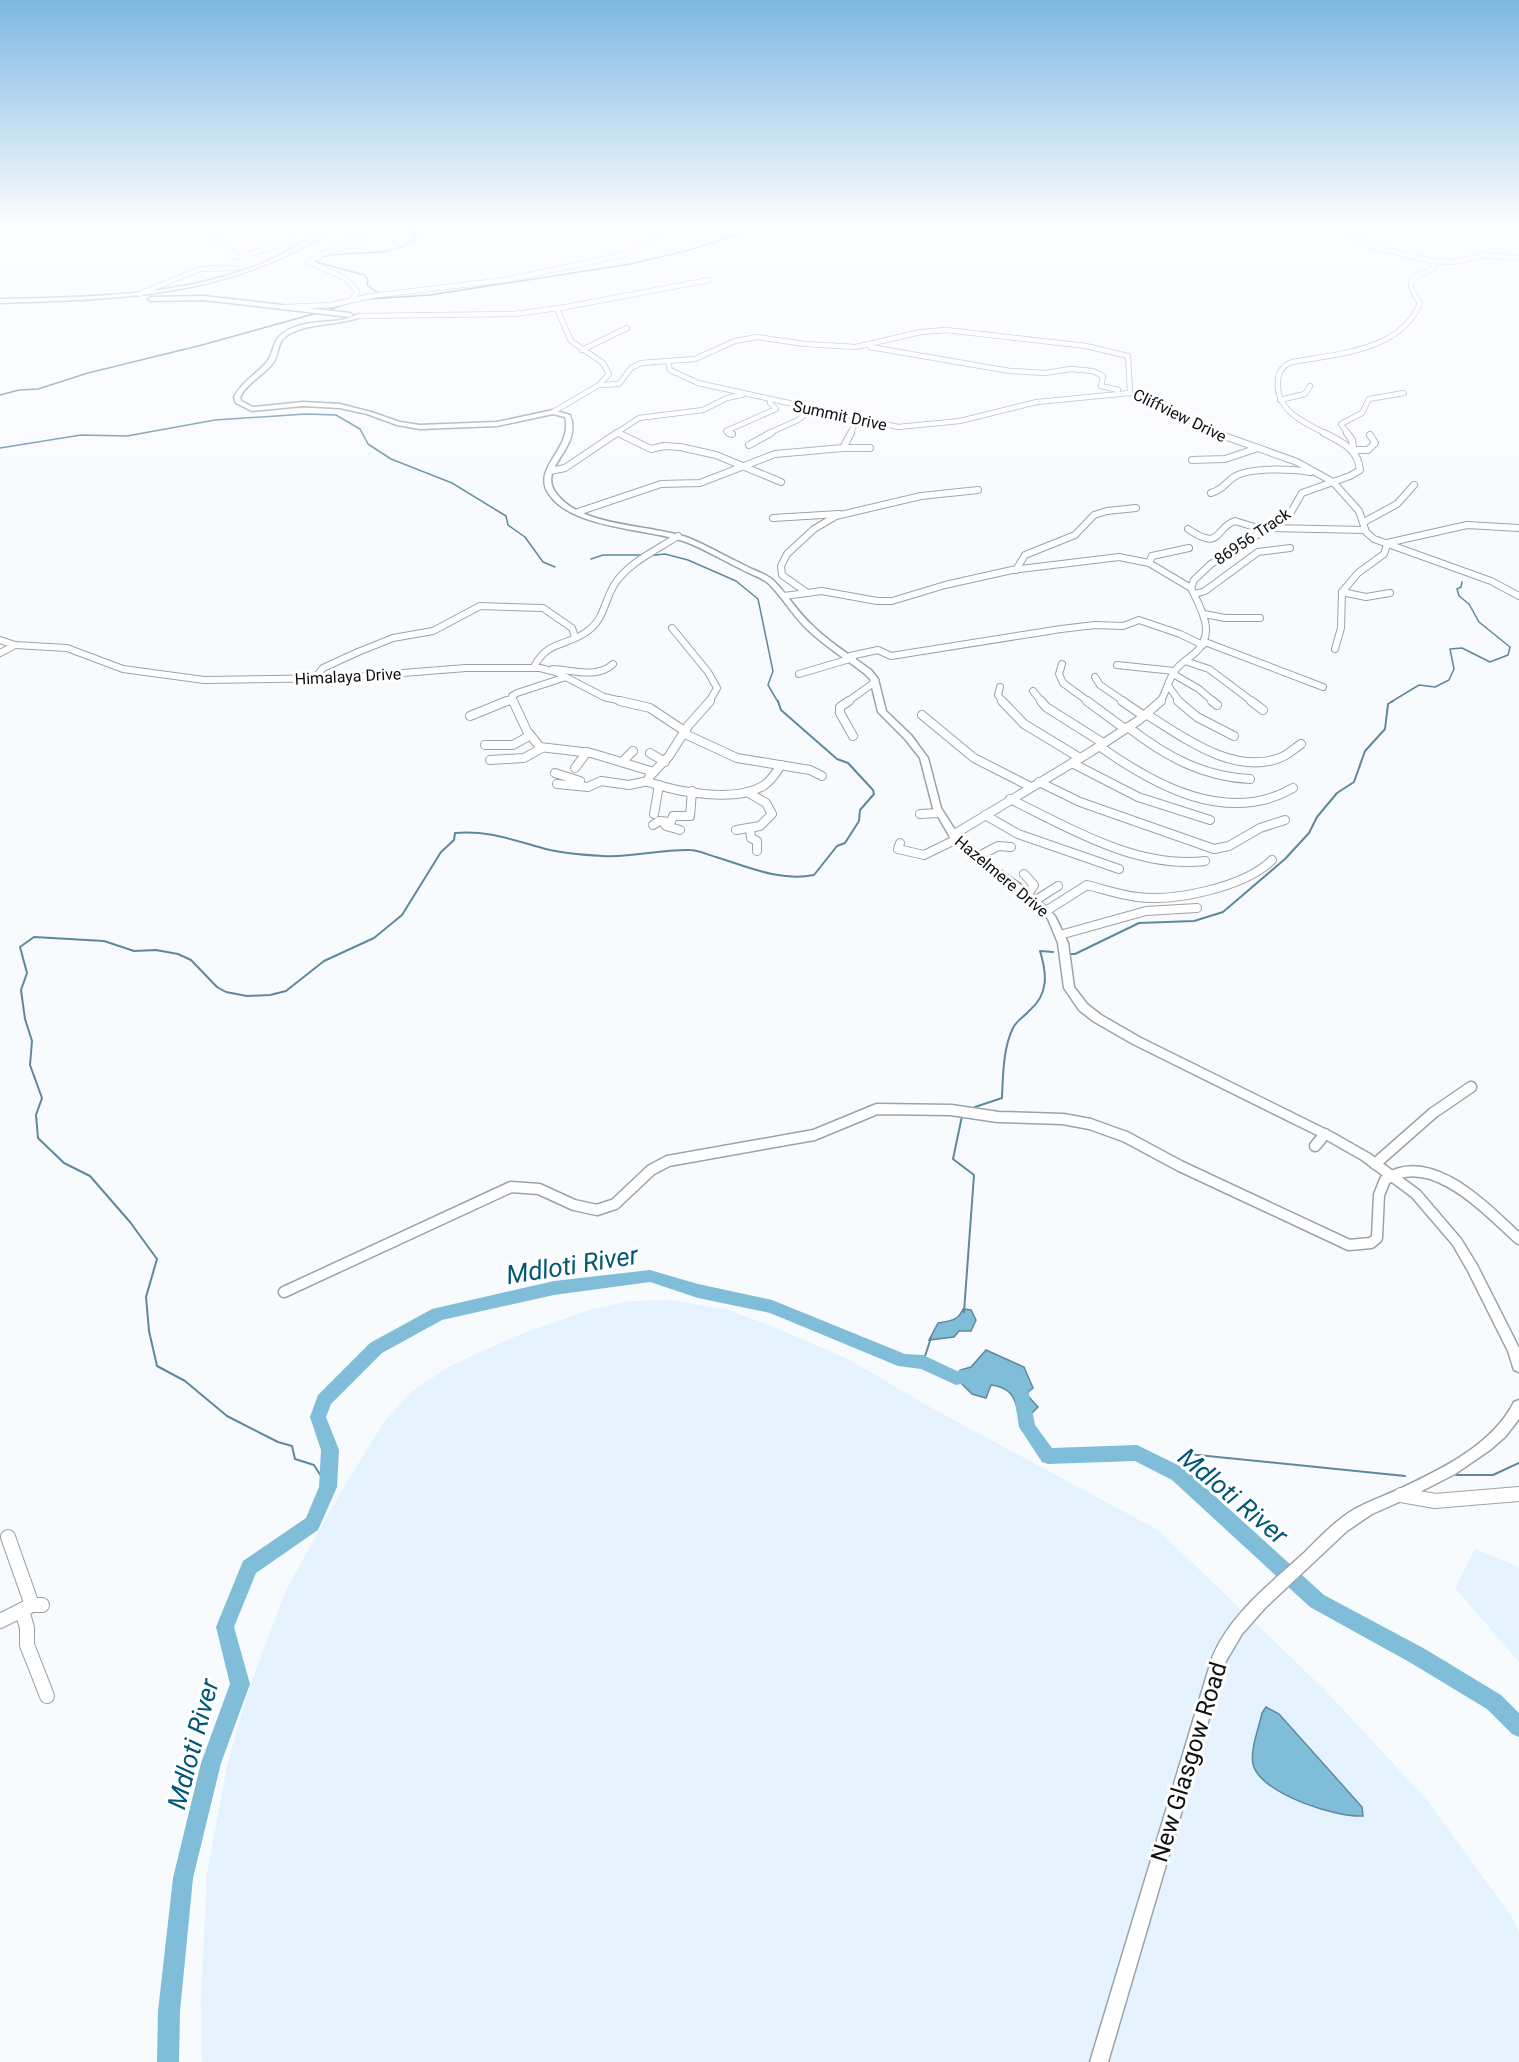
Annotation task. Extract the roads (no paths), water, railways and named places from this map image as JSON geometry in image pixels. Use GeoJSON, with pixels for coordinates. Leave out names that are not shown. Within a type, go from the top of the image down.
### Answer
{"type":"FeatureCollection","features":[{"type":"Feature","properties":{"kind":"street"},"geometry":{"type":"LineString","coordinates":[[333,321],[309,326],[282,336],[274,358],[243,387],[237,397],[238,402],[252,409],[303,404],[340,406],[363,411],[399,424],[420,426],[497,424],[553,412],[568,417],[570,432],[562,452],[550,471]]}},
{"type":"Feature","properties":{"kind":"street"},"geometry":{"type":"LineString","coordinates":[[563,321],[571,340],[582,350],[595,357],[607,369],[608,377],[599,385]]}},
{"type":"Feature","properties":{"kind":"street"},"geometry":{"type":"LineString","coordinates":[[1354,453],[1335,438],[1294,416],[1280,400],[1277,383],[1281,370],[1286,364],[1368,347],[1408,327],[1412,321]]}},
{"type":"Feature","properties":{"kind":"street"},"geometry":{"type":"LineString","coordinates":[[582,350],[627,328]]}},
{"type":"Feature","properties":{"kind":"street","name":"Cliffview Drive"},"geometry":{"type":"LineString","coordinates":[[553,412],[599,385],[619,384],[635,365],[695,358],[735,341],[757,337],[816,345],[865,346],[938,330],[1101,349],[1128,356],[1131,370],[1127,385],[1130,392],[1256,449],[1297,462],[1333,482],[1359,511],[1365,530]]}},
{"type":"Feature","properties":{"kind":"street"},"geometry":{"type":"LineString","coordinates":[[865,346],[1022,373],[1071,369],[1093,371],[1102,376],[1101,386],[1130,392]]}},
{"type":"Feature","properties":{"kind":"street","name":"Summit Drive"},"geometry":{"type":"LineString","coordinates":[[668,361],[670,370],[694,382],[888,426],[941,424],[975,418],[1029,403],[1130,392]]}},
{"type":"Feature","properties":{"kind":"street"},"geometry":{"type":"LineString","coordinates":[[1280,400],[1305,394],[1310,386]]}},
{"type":"Feature","properties":{"kind":"street"},"geometry":{"type":"LineString","coordinates":[[1354,453],[1352,440],[1341,425],[1342,422],[1362,413],[1369,399],[1404,393]]}},
{"type":"Feature","properties":{"kind":"street"},"geometry":{"type":"LineString","coordinates":[[550,471],[565,468],[633,421],[645,416],[698,411],[732,396],[750,395]]}},
{"type":"Feature","properties":{"kind":"street"},"geometry":{"type":"LineString","coordinates":[[732,434],[726,431],[776,410],[770,403],[770,399]]}},
{"type":"Feature","properties":{"kind":"street"},"geometry":{"type":"LineString","coordinates":[[749,445],[803,417],[812,409]]}},
{"type":"Feature","properties":{"kind":"street"},"geometry":{"type":"LineString","coordinates":[[843,448],[857,420]]}},
{"type":"Feature","properties":{"kind":"street"},"geometry":{"type":"LineString","coordinates":[[888,426],[888,434]]}},
{"type":"Feature","properties":{"kind":"street"},"geometry":{"type":"LineString","coordinates":[[618,433],[651,449],[663,446],[706,453],[746,465],[781,482]]}},
{"type":"Feature","properties":{"kind":"street"},"geometry":{"type":"LineString","coordinates":[[1354,453],[1357,450],[1368,450],[1375,443],[1370,435]]}},
{"type":"Feature","properties":{"kind":"street"},"geometry":{"type":"LineString","coordinates":[[578,512],[661,484],[700,483],[780,453],[870,448]]}},
{"type":"Feature","properties":{"kind":"street"},"geometry":{"type":"LineString","coordinates":[[1192,460],[1225,459],[1256,449]]}},
{"type":"Feature","properties":{"kind":"street","name":"86956 Track"},"geometry":{"type":"LineString","coordinates":[[1193,591],[1194,580],[1211,564],[1293,510],[1302,493],[1350,476],[1360,470],[1359,460],[1354,453]]}},
{"type":"Feature","properties":{"kind":"street"},"geometry":{"type":"LineString","coordinates":[[1212,493],[1226,488],[1234,477],[1242,474],[1297,470],[1322,475]]}},
{"type":"Feature","properties":{"kind":"street","name":"Hazelmere Drive"},"geometry":{"type":"LineString","coordinates":[[550,471],[547,481],[549,489],[556,497],[578,512],[620,527],[678,536],[770,582],[810,628],[852,657],[875,682],[882,711],[908,737],[924,758],[939,813],[955,837],[977,857],[1036,900],[1046,910],[1060,935],[1069,988],[1074,997],[1097,1018],[1137,1041],[1325,1134],[1392,1175],[1416,1194],[1457,1242],[1473,1268],[1514,1351],[1519,1366]]}},
{"type":"Feature","properties":{"kind":"street"},"geometry":{"type":"LineString","coordinates":[[1364,522],[1397,504],[1414,485]]}},
{"type":"Feature","properties":{"kind":"street"},"geometry":{"type":"LineString","coordinates":[[806,592],[782,575],[781,566],[787,554],[814,529],[841,515],[921,496],[978,490]]}},
{"type":"Feature","properties":{"kind":"street"},"geometry":{"type":"LineString","coordinates":[[1016,570],[1019,561],[1026,555],[1037,548],[1071,538],[1094,514],[1136,508]]}},
{"type":"Feature","properties":{"kind":"street"},"geometry":{"type":"LineString","coordinates":[[773,518],[830,513],[841,515]]}},
{"type":"Feature","properties":{"kind":"street"},"geometry":{"type":"LineString","coordinates":[[795,516],[814,529]]}},
{"type":"Feature","properties":{"kind":"street"},"geometry":{"type":"LineString","coordinates":[[1188,529],[1200,537],[1210,539],[1220,535],[1229,523],[1234,521],[1265,529],[1365,530],[1369,536],[1385,544],[1440,564],[1478,574],[1519,596]]}},
{"type":"Feature","properties":{"kind":"street"},"geometry":{"type":"LineString","coordinates":[[1385,544],[1460,525],[1491,524],[1519,528]]}},
{"type":"Feature","properties":{"kind":"street"},"geometry":{"type":"LineString","coordinates":[[534,667],[538,655],[546,648],[575,637],[594,626],[615,584],[647,556],[678,536]]}},
{"type":"Feature","properties":{"kind":"street"},"geometry":{"type":"LineString","coordinates":[[1335,649],[1341,628],[1342,592],[1358,573],[1384,554],[1385,544]]}},
{"type":"Feature","properties":{"kind":"street"},"geometry":{"type":"LineString","coordinates":[[1149,563],[1152,556],[1189,548]]}},
{"type":"Feature","properties":{"kind":"street"},"geometry":{"type":"LineString","coordinates":[[1193,591],[1204,591],[1258,552],[1290,548]]}},
{"type":"Feature","properties":{"kind":"street"},"geometry":{"type":"LineString","coordinates":[[784,596],[806,592],[830,592],[877,601],[892,601],[945,585],[1016,570],[1119,557],[1149,563],[1193,591],[1204,614],[1207,626],[1204,643],[1174,673],[1163,699],[1145,715],[924,855],[898,849],[900,843]]}},
{"type":"Feature","properties":{"kind":"street"},"geometry":{"type":"LineString","coordinates":[[1342,592],[1366,597],[1390,593]]}},
{"type":"Feature","properties":{"kind":"street"},"geometry":{"type":"LineString","coordinates":[[314,679],[323,668],[358,651],[393,638],[433,631],[480,606],[543,608],[572,628],[575,637]]}},
{"type":"Feature","properties":{"kind":"street"},"geometry":{"type":"LineString","coordinates":[[1204,614],[1226,618],[1260,618]]}},
{"type":"Feature","properties":{"kind":"street"},"geometry":{"type":"LineString","coordinates":[[799,674],[878,650],[891,656],[1007,636],[1095,625],[1123,626],[1139,620],[1323,687]]}},
{"type":"Feature","properties":{"kind":"street"},"geometry":{"type":"LineString","coordinates":[[648,781],[714,696],[717,688],[708,672],[672,628]]}},
{"type":"Feature","properties":{"kind":"street","name":"Himalaya Drive"},"geometry":{"type":"LineString","coordinates":[[0,640],[15,645],[67,648],[123,669],[219,681],[314,679],[466,668],[534,667],[547,669],[604,697],[650,708],[685,733],[731,756],[810,770],[822,776]]}},
{"type":"Feature","properties":{"kind":"street"},"geometry":{"type":"LineString","coordinates":[[0,653],[15,645]]}},
{"type":"Feature","properties":{"kind":"street"},"geometry":{"type":"LineString","coordinates":[[1185,661],[1209,669],[1263,710]]}},
{"type":"Feature","properties":{"kind":"street"},"geometry":{"type":"LineString","coordinates":[[547,669],[600,672],[608,670],[614,664]]}},
{"type":"Feature","properties":{"kind":"street"},"geometry":{"type":"LineString","coordinates":[[1062,664],[1059,674],[1064,683],[1150,744],[1196,768],[1228,778],[1250,779]]}},
{"type":"Feature","properties":{"kind":"street"},"geometry":{"type":"LineString","coordinates":[[1117,665],[1174,673],[1199,689],[1217,705]]}},
{"type":"Feature","properties":{"kind":"street"},"geometry":{"type":"LineString","coordinates":[[470,716],[511,699],[517,693],[566,677]]}},
{"type":"Feature","properties":{"kind":"street"},"geometry":{"type":"LineString","coordinates":[[1095,678],[1100,685],[1145,715],[1208,749],[1245,763],[1263,764],[1282,757],[1301,744]]}},
{"type":"Feature","properties":{"kind":"street"},"geometry":{"type":"LineString","coordinates":[[853,736],[840,713],[840,707],[875,682]]}},
{"type":"Feature","properties":{"kind":"street"},"geometry":{"type":"LineString","coordinates":[[1000,687],[998,696],[1015,717],[1038,734],[1080,758]]}},
{"type":"Feature","properties":{"kind":"street"},"geometry":{"type":"LineString","coordinates":[[1169,687],[1175,697],[1201,719],[1234,736]]}},
{"type":"Feature","properties":{"kind":"street"},"geometry":{"type":"LineString","coordinates":[[1033,691],[1046,707],[1101,744],[1126,765],[1158,783],[1218,802],[1251,803],[1279,796],[1293,788]]}},
{"type":"Feature","properties":{"kind":"street"},"geometry":{"type":"LineString","coordinates":[[511,699],[529,736],[536,745],[542,748],[587,752],[654,772]]}},
{"type":"Feature","properties":{"kind":"street"},"geometry":{"type":"LineString","coordinates":[[922,715],[944,730],[974,758],[1031,787]]}},
{"type":"Feature","properties":{"kind":"street"},"geometry":{"type":"LineString","coordinates":[[485,745],[513,745],[529,736]]}},
{"type":"Feature","properties":{"kind":"street"},"geometry":{"type":"LineString","coordinates":[[490,760],[524,758],[535,754],[542,748]]}},
{"type":"Feature","properties":{"kind":"street"},"geometry":{"type":"LineString","coordinates":[[622,761],[633,751]]}},
{"type":"Feature","properties":{"kind":"street"},"geometry":{"type":"LineString","coordinates":[[576,768],[587,752]]}},
{"type":"Feature","properties":{"kind":"street"},"geometry":{"type":"LineString","coordinates":[[650,753],[665,762]]}},
{"type":"Feature","properties":{"kind":"street"},"geometry":{"type":"LineString","coordinates":[[1072,763],[1102,781],[1146,802],[1210,820]]}},
{"type":"Feature","properties":{"kind":"street"},"geometry":{"type":"LineString","coordinates":[[555,773],[616,784],[629,785],[648,781],[692,791],[727,795],[747,792],[767,784],[781,765]]}},
{"type":"Feature","properties":{"kind":"street"},"geometry":{"type":"LineString","coordinates":[[557,784],[588,787],[594,781]]}},
{"type":"Feature","properties":{"kind":"street"},"geometry":{"type":"LineString","coordinates":[[1039,782],[1080,802],[1214,849],[1229,846],[1260,828],[1285,820]]}},
{"type":"Feature","properties":{"kind":"street"},"geometry":{"type":"LineString","coordinates":[[605,792],[616,784]]}},
{"type":"Feature","properties":{"kind":"street"},"geometry":{"type":"LineString","coordinates":[[656,820],[659,785]]}},
{"type":"Feature","properties":{"kind":"street"},"geometry":{"type":"LineString","coordinates":[[656,820],[671,822],[673,816],[690,816],[692,791]]}},
{"type":"Feature","properties":{"kind":"street"},"geometry":{"type":"LineString","coordinates":[[736,830],[766,822],[772,811],[761,800],[747,792]]}},
{"type":"Feature","properties":{"kind":"street"},"geometry":{"type":"LineString","coordinates":[[1010,799],[1083,832],[1156,859],[1186,865],[1205,861]]}},
{"type":"Feature","properties":{"kind":"street"},"geometry":{"type":"LineString","coordinates":[[920,814],[939,813]]}},
{"type":"Feature","properties":{"kind":"street"},"geometry":{"type":"LineString","coordinates":[[985,815],[1018,834],[1119,869]]}},
{"type":"Feature","properties":{"kind":"street"},"geometry":{"type":"LineString","coordinates":[[656,820],[680,830]]}},
{"type":"Feature","properties":{"kind":"street"},"geometry":{"type":"LineString","coordinates":[[750,828],[752,838],[757,841],[757,851]]}},
{"type":"Feature","properties":{"kind":"street"},"geometry":{"type":"LineString","coordinates":[[977,857],[998,846],[1011,847]]}},
{"type":"Feature","properties":{"kind":"street"},"geometry":{"type":"LineString","coordinates":[[1046,910],[1087,885],[1138,897],[1177,895],[1235,884],[1261,871],[1272,860]]}},
{"type":"Feature","properties":{"kind":"street"},"geometry":{"type":"LineString","coordinates":[[1024,874],[1034,885],[1028,894]]}},
{"type":"Feature","properties":{"kind":"street"},"geometry":{"type":"LineString","coordinates":[[1036,900],[1058,886]]}},
{"type":"Feature","properties":{"kind":"street"},"geometry":{"type":"LineString","coordinates":[[1060,935],[1146,911],[1197,908]]}},
{"type":"Feature","properties":{"kind":"street"},"geometry":{"type":"LineString","coordinates":[[1089,927],[1094,915]]}},
{"type":"Feature","properties":{"kind":"street"},"geometry":{"type":"LineString","coordinates":[[1375,1164],[1454,1097],[1471,1087]]}},
{"type":"Feature","properties":{"kind":"street"},"geometry":{"type":"LineString","coordinates":[[284,1292],[511,1187],[530,1186],[543,1189],[580,1207],[601,1209],[616,1202],[651,1171],[668,1161],[814,1135],[877,1108],[951,1110],[985,1116],[1042,1117],[1090,1124],[1126,1137],[1180,1166],[1349,1245],[1371,1243],[1377,1238],[1379,1191],[1383,1182],[1392,1175],[1408,1170],[1428,1172],[1471,1197],[1519,1239]]}},
{"type":"Feature","properties":{"kind":"street"},"geometry":{"type":"LineString","coordinates":[[1315,1146],[1325,1134]]}},
{"type":"Feature","properties":{"kind":"street"},"geometry":{"type":"LineString","coordinates":[[1401,1495],[1478,1451],[1505,1429],[1517,1413],[1519,1406]]}},
{"type":"Feature","properties":{"kind":"street"},"geometry":{"type":"LineString","coordinates":[[1401,1495],[1435,1501],[1519,1494]]}},
{"type":"Feature","properties":{"kind":"street","name":"New Glasgow Road"},"geometry":{"type":"LineString","coordinates":[[1099,2062],[1219,1658],[1227,1642],[1260,1603],[1336,1531],[1362,1512],[1401,1495]]}},
{"type":"Feature","properties":{"kind":"street"},"geometry":{"type":"LineString","coordinates":[[8,1537],[32,1606],[27,1628],[27,1645],[47,1696]]}},
{"type":"Feature","properties":{"kind":"street"},"geometry":{"type":"LineString","coordinates":[[0,1622],[32,1606]]}},
{"type":"Feature","properties":{"kind":"water"},"geometry":{"type":"Polygon","coordinates":[[[963,1309],[971,1310],[976,1320],[971,1331],[959,1331],[954,1337],[929,1340],[938,1323],[956,1318],[963,1309]]]}},
{"type":"Feature","properties":{"kind":"water"},"geometry":{"type":"Polygon","coordinates":[[[986,1350],[1024,1367],[1033,1388],[1028,1392],[1028,1396],[1038,1407],[1032,1413],[1018,1412],[1013,1397],[1002,1388],[991,1385],[986,1398],[972,1394],[957,1379],[960,1370],[971,1367],[986,1350]]]}},
{"type":"Feature","properties":{"kind":"water"},"geometry":{"type":"Polygon","coordinates":[[[1266,1707],[1279,1714],[1362,1807],[1363,1816],[1335,1813],[1300,1802],[1269,1785],[1258,1775],[1252,1758],[1255,1738],[1266,1707]]]}},
{"type":"Feature","properties":{"kind":"waterway"},"geometry":{"type":"LineString","coordinates":[[0,395],[19,390],[38,389],[88,373],[287,321]]}},
{"type":"Feature","properties":{"kind":"waterway"},"geometry":{"type":"LineString","coordinates":[[0,448],[81,435],[127,436],[215,420],[306,414],[336,415],[360,429],[368,444],[391,459],[452,483],[506,516],[508,525],[525,537],[543,562],[555,567]]}},
{"type":"Feature","properties":{"kind":"waterway"},"geometry":{"type":"LineString","coordinates":[[647,556],[665,554],[688,560],[736,581],[758,599],[773,671],[768,685],[778,702]]}},
{"type":"Feature","properties":{"kind":"waterway"},"geometry":{"type":"LineString","coordinates":[[591,559],[603,555],[642,555]]}},
{"type":"Feature","properties":{"kind":"waterway"},"geometry":{"type":"LineString","coordinates":[[1391,702],[1419,685],[1435,687],[1449,680],[1454,669],[1450,649],[1462,648],[1490,662],[1508,655],[1510,647],[1479,622],[1469,604],[1459,596],[1457,589],[1461,587],[1462,582]]}},
{"type":"Feature","properties":{"kind":"waterway"},"geometry":{"type":"LineString","coordinates":[[328,1487],[314,1465],[295,1459],[292,1446],[278,1442],[227,1416],[185,1381],[157,1366],[149,1331],[146,1297],[157,1259],[130,1222],[90,1176],[64,1163],[38,1138],[36,1115],[42,1098],[30,1065],[32,1041],[25,1019],[21,990],[27,973],[20,947],[34,937],[104,941],[134,951],[156,950],[178,954],[191,960],[217,987],[226,992],[247,996],[270,995],[286,991],[324,961],[374,938],[402,915],[441,852],[454,840],[455,833],[466,832],[508,838],[554,851],[587,855],[636,855],[693,850],[777,875],[789,877],[814,875],[837,846],[845,843],[859,821],[860,810],[874,794],[873,790],[848,763],[837,759],[781,710],[778,701]]}},
{"type":"Feature","properties":{"kind":"waterway"},"geometry":{"type":"LineString","coordinates":[[1070,954],[1075,954],[1139,923],[1194,921],[1223,912],[1285,859],[1309,833],[1317,817],[1337,793],[1354,782],[1365,751],[1385,729],[1388,704],[1393,701]]}},
{"type":"Feature","properties":{"kind":"waterway"},"geometry":{"type":"LineString","coordinates":[[975,1107],[1002,1098],[1007,1044],[1014,1026],[1036,1004],[1043,991],[1045,976],[1040,951],[1053,952]]}},
{"type":"Feature","properties":{"kind":"waterway"},"geometry":{"type":"LineString","coordinates":[[962,1116],[953,1159],[974,1175],[964,1312]]}},
{"type":"Feature","properties":{"kind":"waterway","name":"Mdloti River"},"geometry":{"type":"LineString","coordinates":[[168,2062],[169,2011],[183,1878],[211,1763],[240,1684],[225,1627],[249,1567],[312,1524],[328,1487],[330,1450],[318,1417],[324,1400],[376,1348],[438,1314],[554,1288],[650,1276],[698,1291],[772,1307],[904,1361],[923,1362],[956,1378],[974,1375]]}},
{"type":"Feature","properties":{"kind":"waterway"},"geometry":{"type":"LineString","coordinates":[[923,1362],[931,1338]]}},
{"type":"Feature","properties":{"kind":"waterway","name":"Mdloti River"},"geometry":{"type":"LineString","coordinates":[[1022,1395],[1027,1427],[1048,1456],[1137,1453],[1178,1474],[1317,1601],[1418,1656],[1494,1702],[1519,1727]]}},
{"type":"Feature","properties":{"kind":"waterway"},"geometry":{"type":"LineString","coordinates":[[1178,1474],[1188,1454],[1405,1476]]}},
{"type":"Feature","properties":{"kind":"waterway"},"geometry":{"type":"LineString","coordinates":[[1456,1475],[1493,1475],[1519,1463]]}}]}
